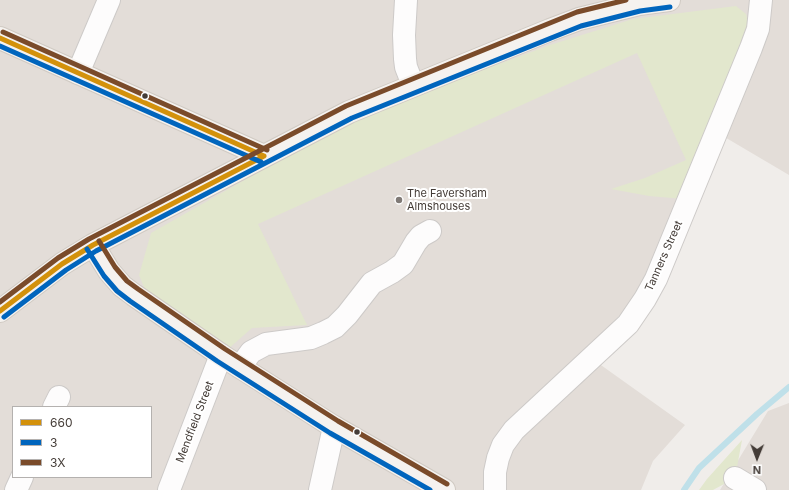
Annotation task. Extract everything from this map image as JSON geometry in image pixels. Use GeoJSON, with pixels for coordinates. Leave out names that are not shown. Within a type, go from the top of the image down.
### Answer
{"type":"FeatureCollection","features":[{"type":"Feature","properties":{"kind":"main road"},"geometry":{"type":"LineString","coordinates":[[0,311],[62,264],[93,245],[349,112],[412,85],[579,19],[639,4],[669,0]]}},
{"type":"Feature","properties":{"kind":"main road"},"geometry":{"type":"LineString","coordinates":[[0,38],[264,156]]}},
{"type":"Feature","properties":{"kind":"main road"},"geometry":{"type":"LineString","coordinates":[[93,245],[109,271],[127,290],[221,355],[334,427],[444,490]]}},
{"type":"Feature","properties":{"kind":"street"},"geometry":{"type":"LineString","coordinates":[[78,73],[109,0]]}},
{"type":"Feature","properties":{"kind":"street"},"geometry":{"type":"LineString","coordinates":[[406,0],[404,35],[405,63],[412,85]]}},
{"type":"Feature","properties":{"kind":"street","name":"Tanners Street"},"geometry":{"type":"LineString","coordinates":[[495,490],[498,458],[503,445],[514,430],[628,324],[645,299],[656,279],[751,48],[758,29],[762,0]]}},
{"type":"Feature","properties":{"kind":"street"},"geometry":{"type":"LineString","coordinates":[[240,367],[251,352],[266,344],[311,338],[335,327],[347,315],[372,283],[403,264],[416,242],[421,236],[430,231]]}},
{"type":"Feature","properties":{"kind":"street","name":"Mendfield Street"},"geometry":{"type":"LineString","coordinates":[[170,490],[221,355]]}},
{"type":"Feature","properties":{"kind":"street"},"geometry":{"type":"LineString","coordinates":[[320,490],[334,427]]}},
{"type":"Feature","properties":{"kind":"street"},"geometry":{"type":"LineString","coordinates":[[16,490],[22,478]]}},
{"type":"Feature","properties":{"kind":"street"},"geometry":{"type":"LineString","coordinates":[[735,478],[755,490]]}},
{"type":"Feature","properties":{"kind":"shaded area"},"geometry":{"type":"Polygon","coordinates":[[[0,0],[789,0],[789,175],[711,129],[639,295],[584,353],[685,425],[653,461],[641,490],[0,490],[0,0]]]}},
{"type":"Feature","properties":{"kind":"shaded area"},"geometry":{"type":"Polygon","coordinates":[[[789,403],[789,490],[720,490],[768,411],[789,403]]]}},
{"type":"Feature","properties":{"kind":"green space"},"geometry":{"type":"Polygon","coordinates":[[[736,6],[746,14],[749,27],[684,199],[649,196],[611,189],[645,178],[686,160],[637,53],[258,224],[307,325],[252,328],[227,350],[148,297],[139,275],[151,233],[354,118],[550,45],[633,19],[736,6]]]}},
{"type":"Feature","properties":{"kind":"green space"},"geometry":{"type":"Polygon","coordinates":[[[742,440],[735,478],[713,490],[699,490],[707,479],[742,440]]]}},
{"type":"Feature","properties":{"kind":"waterway"},"geometry":{"type":"LineString","coordinates":[[684,490],[699,468],[757,414],[789,387]]}},
{"type":"Feature","properties":{"kind":"transit line","name":"3X"},"geometry":{"type":"LineString","coordinates":[[0,302],[58,258],[89,239],[346,106],[577,12],[626,0]]}},
{"type":"Feature","properties":{"kind":"transit line","name":"3"},"geometry":{"type":"LineString","coordinates":[[4,317],[66,270],[96,251],[352,118],[581,26],[640,11],[670,7]]}},
{"type":"Feature","properties":{"kind":"transit line","name":"3X"},"geometry":{"type":"LineString","coordinates":[[3,32],[267,150]]}},
{"type":"Feature","properties":{"kind":"transit line","name":"660"},"geometry":{"type":"LineString","coordinates":[[0,38],[264,156]]}},
{"type":"Feature","properties":{"kind":"transit line","name":"3"},"geometry":{"type":"LineString","coordinates":[[0,46],[261,162]]}},
{"type":"Feature","properties":{"kind":"transit line","name":"660"},"geometry":{"type":"LineString","coordinates":[[0,311],[62,264],[93,245],[264,156]]}},
{"type":"Feature","properties":{"kind":"transit line","name":"3X"},"geometry":{"type":"LineString","coordinates":[[99,241],[115,267],[127,281],[138,289],[225,349],[338,421],[447,484]]}},
{"type":"Feature","properties":{"kind":"transit line","name":"3"},"geometry":{"type":"LineString","coordinates":[[87,249],[104,276],[117,291],[130,301],[217,361],[330,433],[430,490]]}},
{"type":"Feature","properties":{"kind":"place","name":"The Faversham Almshouses"},"geometry":{"type":"Point","coordinates":[399,200]}}]}
